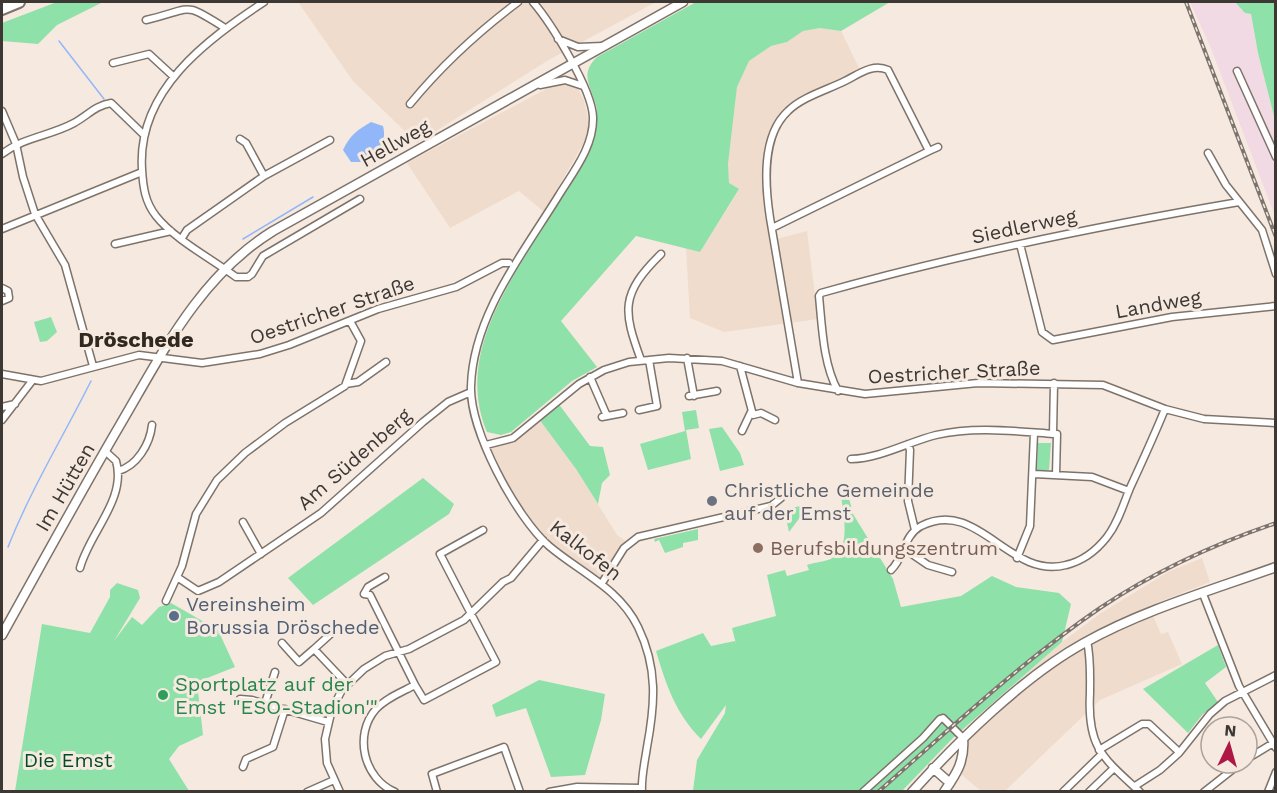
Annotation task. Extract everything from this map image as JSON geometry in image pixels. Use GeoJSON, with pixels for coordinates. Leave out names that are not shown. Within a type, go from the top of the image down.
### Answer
{"type":"FeatureCollection","features":[{"type":"Feature","properties":{"kind":"highway"},"geometry":{"type":"LineString","coordinates":[[2,9],[19,2]]}},
{"type":"Feature","properties":{"kind":"street"},"geometry":{"type":"LineString","coordinates":[[264,2],[225,28],[174,77],[156,101],[144,135],[142,172],[146,199],[156,215],[171,231],[236,277],[248,277],[263,256],[360,199]]}},
{"type":"Feature","properties":{"kind":"street"},"geometry":{"type":"LineString","coordinates":[[410,104],[439,69],[518,2]]}},
{"type":"Feature","properties":{"kind":"street"},"geometry":{"type":"LineString","coordinates":[[486,445],[474,412],[471,392],[476,353],[488,317],[521,256],[590,141],[593,117],[583,86],[572,64],[533,2]]}},
{"type":"Feature","properties":{"kind":"street","name":"Hellweg"},"geometry":{"type":"LineString","coordinates":[[159,356],[196,300],[224,268],[273,231],[683,2]]}},
{"type":"Feature","properties":{"kind":"street"},"geometry":{"type":"LineString","coordinates":[[146,20],[188,4],[200,7],[225,28]]}},
{"type":"Feature","properties":{"kind":"street"},"geometry":{"type":"LineString","coordinates":[[556,38],[578,48],[603,46]]}},
{"type":"Feature","properties":{"kind":"street"},"geometry":{"type":"LineString","coordinates":[[113,63],[149,54],[174,77]]}},
{"type":"Feature","properties":{"kind":"street"},"geometry":{"type":"LineString","coordinates":[[798,383],[766,185],[772,136],[786,113],[805,100],[874,67],[881,67],[892,74],[929,152]]}},
{"type":"Feature","properties":{"kind":"street"},"geometry":{"type":"LineString","coordinates":[[1237,71],[1275,157]]}},
{"type":"Feature","properties":{"kind":"street"},"geometry":{"type":"LineString","coordinates":[[532,87],[565,80],[583,86]]}},
{"type":"Feature","properties":{"kind":"street"},"geometry":{"type":"LineString","coordinates":[[2,154],[16,144],[75,123],[91,111],[111,103],[144,135]]}},
{"type":"Feature","properties":{"kind":"street"},"geometry":{"type":"LineString","coordinates":[[2,115],[16,144],[35,214],[65,265],[93,366]]}},
{"type":"Feature","properties":{"kind":"street"},"geometry":{"type":"LineString","coordinates":[[240,139],[246,143],[264,176]]}},
{"type":"Feature","properties":{"kind":"street"},"geometry":{"type":"LineString","coordinates":[[182,238],[188,230],[264,176],[330,140]]}},
{"type":"Feature","properties":{"kind":"street"},"geometry":{"type":"LineString","coordinates":[[772,228],[938,147]]}},
{"type":"Feature","properties":{"kind":"street"},"geometry":{"type":"LineString","coordinates":[[1208,153],[1226,185],[1262,230],[1275,274]]}},
{"type":"Feature","properties":{"kind":"street"},"geometry":{"type":"LineString","coordinates":[[2,229],[142,172]]}},
{"type":"Feature","properties":{"kind":"street","name":"Siedlerweg"},"geometry":{"type":"LineString","coordinates":[[838,391],[830,375],[819,296],[821,293],[903,270],[1101,226],[1239,202]]}},
{"type":"Feature","properties":{"kind":"street"},"geometry":{"type":"LineString","coordinates":[[115,244],[171,231]]}},
{"type":"Feature","properties":{"kind":"street","name":"Landweg"},"geometry":{"type":"LineString","coordinates":[[1020,244],[1042,332],[1053,340],[1172,316],[1275,306]]}},
{"type":"Feature","properties":{"kind":"street"},"geometry":{"type":"LineString","coordinates":[[639,410],[657,406],[645,360],[628,322],[629,297],[661,254]]}},
{"type":"Feature","properties":{"kind":"street","name":"Oestricher Straße"},"geometry":{"type":"LineString","coordinates":[[32,381],[48,379],[139,355],[202,363],[236,358],[289,345],[378,309],[456,287],[502,263],[509,263]]}},
{"type":"Feature","properties":{"kind":"street"},"geometry":{"type":"LineString","coordinates":[[2,288],[8,291],[9,298],[2,301]]}},
{"type":"Feature","properties":{"kind":"street"},"geometry":{"type":"LineString","coordinates":[[346,384],[361,341],[350,321]]}},
{"type":"Feature","properties":{"kind":"street","name":"Im Hütten"},"geometry":{"type":"LineString","coordinates":[[2,635],[159,356]]}},
{"type":"Feature","properties":{"kind":"street"},"geometry":{"type":"LineString","coordinates":[[687,358],[691,396],[717,391]]}},
{"type":"Feature","properties":{"kind":"street","name":"Oestricher Straße"},"geometry":{"type":"LineString","coordinates":[[486,445],[513,438],[590,377],[614,366],[645,360],[687,358],[708,358],[798,383],[865,394],[978,383],[1102,385],[1165,409],[1219,421],[1275,423]]}},
{"type":"Feature","properties":{"kind":"street"},"geometry":{"type":"LineString","coordinates":[[166,601],[177,577],[196,514],[217,480],[245,453],[278,428],[346,384],[358,382],[386,362]]}},
{"type":"Feature","properties":{"kind":"street"},"geometry":{"type":"LineString","coordinates":[[740,366],[753,415],[761,413],[775,420]]}},
{"type":"Feature","properties":{"kind":"street"},"geometry":{"type":"LineString","coordinates":[[2,374],[32,381],[2,420]]}},
{"type":"Feature","properties":{"kind":"street"},"geometry":{"type":"LineString","coordinates":[[590,377],[605,417],[622,413]]}},
{"type":"Feature","properties":{"kind":"street"},"geometry":{"type":"LineString","coordinates":[[1053,434],[1054,383]]}},
{"type":"Feature","properties":{"kind":"street","name":"Am Südenberg"},"geometry":{"type":"LineString","coordinates":[[177,577],[192,588],[203,591],[261,554],[339,498],[440,408],[459,396],[471,392]]}},
{"type":"Feature","properties":{"kind":"street"},"geometry":{"type":"LineString","coordinates":[[2,408],[15,404]]}},
{"type":"Feature","properties":{"kind":"street"},"geometry":{"type":"LineString","coordinates":[[891,570],[898,563],[903,548],[915,530],[936,521],[948,519],[966,522],[1017,558],[1050,567],[1081,560],[1100,545],[1111,531],[1165,409]]}},
{"type":"Feature","properties":{"kind":"street"},"geometry":{"type":"LineString","coordinates":[[742,430],[752,411]]}},
{"type":"Feature","properties":{"kind":"street"},"geometry":{"type":"LineString","coordinates":[[118,471],[127,469],[140,455],[151,436],[152,425]]}},
{"type":"Feature","properties":{"kind":"street"},"geometry":{"type":"LineString","coordinates":[[851,459],[872,456],[938,435],[966,431],[1034,432],[1058,434],[1056,475]]}},
{"type":"Feature","properties":{"kind":"street"},"geometry":{"type":"LineString","coordinates":[[1017,558],[1030,526],[1034,432]]}},
{"type":"Feature","properties":{"kind":"street"},"geometry":{"type":"LineString","coordinates":[[908,444],[910,450],[908,501],[915,530]]}},
{"type":"Feature","properties":{"kind":"street","name":"Kalkofen"},"geometry":{"type":"LineString","coordinates":[[486,445],[514,504],[543,540],[620,598],[630,613],[651,660],[655,697],[642,790]]}},
{"type":"Feature","properties":{"kind":"street"},"geometry":{"type":"LineString","coordinates":[[80,568],[84,552],[111,504],[118,471],[116,461],[105,451]]}},
{"type":"Feature","properties":{"kind":"street"},"geometry":{"type":"LineString","coordinates":[[1034,474],[1092,477],[1129,491]]}},
{"type":"Feature","properties":{"kind":"street"},"geometry":{"type":"LineString","coordinates":[[602,583],[624,548],[638,537],[771,506],[782,498]]}},
{"type":"Feature","properties":{"kind":"street"},"geometry":{"type":"LineString","coordinates":[[243,522],[261,554]]}},
{"type":"Feature","properties":{"kind":"street"},"geometry":{"type":"LineString","coordinates":[[385,577],[368,587],[364,594],[370,595],[424,700],[496,662],[440,554],[483,530]]}},
{"type":"Feature","properties":{"kind":"street"},"geometry":{"type":"LineString","coordinates":[[340,792],[326,753],[328,722],[336,699],[347,684],[364,669],[426,640],[471,613],[503,582],[512,578],[543,540]]}},
{"type":"Feature","properties":{"kind":"street"},"geometry":{"type":"LineString","coordinates":[[903,548],[928,565],[952,572]]}},
{"type":"Feature","properties":{"kind":"street"},"geometry":{"type":"LineString","coordinates":[[912,792],[963,738],[1038,675],[1087,641],[1136,618],[1275,567]]}},
{"type":"Feature","properties":{"kind":"street"},"geometry":{"type":"LineString","coordinates":[[1203,594],[1243,692],[1275,744],[1259,753]]}},
{"type":"Feature","properties":{"kind":"street"},"geometry":{"type":"LineString","coordinates":[[282,643],[299,662],[334,630]]}},
{"type":"Feature","properties":{"kind":"street"},"geometry":{"type":"LineString","coordinates":[[1087,641],[1091,660],[1090,727],[1101,752],[1114,768],[1140,792]]}},
{"type":"Feature","properties":{"kind":"street"},"geometry":{"type":"LineString","coordinates":[[314,649],[347,684]]}},
{"type":"Feature","properties":{"kind":"street"},"geometry":{"type":"LineString","coordinates":[[265,703],[275,672]]}},
{"type":"Feature","properties":{"kind":"street"},"geometry":{"type":"LineString","coordinates":[[1135,786],[1160,770],[1179,752],[1210,714],[1225,701],[1275,675]]}},
{"type":"Feature","properties":{"kind":"street"},"geometry":{"type":"LineString","coordinates":[[395,792],[383,784],[368,765],[364,739],[375,711],[385,701],[415,685]]}},
{"type":"Feature","properties":{"kind":"street"},"geometry":{"type":"LineString","coordinates":[[240,699],[265,703],[328,722]]}},
{"type":"Feature","properties":{"kind":"street"},"geometry":{"type":"LineString","coordinates":[[243,767],[246,759],[273,747],[285,709]]}},
{"type":"Feature","properties":{"kind":"street"},"geometry":{"type":"LineString","coordinates":[[863,792],[943,718],[963,738],[964,754],[961,766],[944,792]]}},
{"type":"Feature","properties":{"kind":"street"},"geometry":{"type":"LineString","coordinates":[[1063,792],[1101,752],[1142,724],[1149,724],[1179,752]]}},
{"type":"Feature","properties":{"kind":"street"},"geometry":{"type":"LineString","coordinates":[[436,791],[432,774],[504,747],[520,792]]}},
{"type":"Feature","properties":{"kind":"street"},"geometry":{"type":"LineString","coordinates":[[933,768],[950,783]]}},
{"type":"Feature","properties":{"kind":"street"},"geometry":{"type":"LineString","coordinates":[[1089,792],[1114,768]]}},
{"type":"Feature","properties":{"kind":"street"},"geometry":{"type":"LineString","coordinates":[[1268,792],[1275,772]]}},
{"type":"Feature","properties":{"kind":"street"},"geometry":{"type":"LineString","coordinates":[[1204,792],[1226,775]]}},
{"type":"Feature","properties":{"kind":"street"},"geometry":{"type":"LineString","coordinates":[[307,792],[334,780]]}},
{"type":"Feature","properties":{"kind":"street"},"geometry":{"type":"LineString","coordinates":[[549,792],[642,790]]}},
{"type":"Feature","properties":{"kind":"shaded area"},"geometry":{"type":"Polygon","coordinates":[[[298,2],[656,2],[547,61],[417,143],[353,81],[298,2]]]}},
{"type":"Feature","properties":{"kind":"shaded area"},"geometry":{"type":"Polygon","coordinates":[[[1190,2],[1235,2],[1245,13],[1251,14],[1275,120],[1275,216],[1210,46],[1190,2]]]}},
{"type":"Feature","properties":{"kind":"shaded area"},"geometry":{"type":"Polygon","coordinates":[[[820,28],[841,31],[861,72],[799,102],[779,121],[766,170],[773,240],[807,231],[818,319],[724,332],[690,318],[686,248],[700,252],[739,190],[729,184],[728,164],[737,87],[749,61],[771,46],[787,42],[803,31],[820,28]]]}},
{"type":"Feature","properties":{"kind":"shaded area"},"geometry":{"type":"Polygon","coordinates":[[[562,83],[578,89],[584,100],[589,123],[587,137],[544,212],[519,191],[450,228],[407,163],[552,86],[562,83]]]}},
{"type":"Feature","properties":{"kind":"shaded area"},"geometry":{"type":"Polygon","coordinates":[[[539,419],[576,469],[617,535],[627,542],[602,581],[551,546],[514,503],[487,445],[507,442],[539,419]]]}},
{"type":"Feature","properties":{"kind":"shaded area"},"geometry":{"type":"Polygon","coordinates":[[[1202,558],[1210,582],[1149,606],[1161,634],[1168,632],[1182,664],[1100,700],[1005,791],[981,791],[962,775],[967,727],[1062,642],[1101,613],[1168,572],[1202,558]]]}},
{"type":"Feature","properties":{"kind":"green space"},"geometry":{"type":"Polygon","coordinates":[[[57,2],[103,2],[57,25],[38,44],[2,41],[2,23],[57,2]]]}},
{"type":"Feature","properties":{"kind":"green space"},"geometry":{"type":"Polygon","coordinates":[[[696,2],[890,2],[841,31],[820,28],[803,31],[787,42],[771,46],[749,61],[737,87],[728,164],[729,183],[739,189],[700,252],[636,236],[561,321],[597,367],[572,381],[511,432],[501,435],[487,432],[479,406],[477,381],[480,356],[487,332],[509,284],[590,149],[597,111],[588,83],[588,70],[597,57],[696,2]]]}},
{"type":"Feature","properties":{"kind":"green space"},"geometry":{"type":"Polygon","coordinates":[[[1235,2],[1275,2],[1275,120],[1251,14],[1245,13],[1235,2]]]}},
{"type":"Feature","properties":{"kind":"green space"},"geometry":{"type":"Polygon","coordinates":[[[51,317],[57,332],[47,341],[40,342],[34,322],[51,317]]]}},
{"type":"Feature","properties":{"kind":"green space"},"geometry":{"type":"Polygon","coordinates":[[[558,403],[590,446],[603,447],[610,475],[602,483],[598,504],[576,469],[539,419],[558,403]]]}},
{"type":"Feature","properties":{"kind":"green space"},"geometry":{"type":"Polygon","coordinates":[[[696,410],[699,428],[686,430],[691,459],[648,470],[640,444],[685,431],[682,412],[696,410]]]}},
{"type":"Feature","properties":{"kind":"green space"},"geometry":{"type":"Polygon","coordinates":[[[722,427],[740,453],[744,465],[720,471],[709,429],[722,427]]]}},
{"type":"Feature","properties":{"kind":"green space"},"geometry":{"type":"Polygon","coordinates":[[[1038,443],[1051,443],[1049,470],[1037,470],[1038,443]]]}},
{"type":"Feature","properties":{"kind":"green space"},"geometry":{"type":"Polygon","coordinates":[[[423,478],[454,504],[449,514],[313,605],[288,578],[423,478]]]}},
{"type":"Feature","properties":{"kind":"green space"},"geometry":{"type":"Polygon","coordinates":[[[847,490],[853,514],[893,579],[901,607],[961,596],[992,576],[1016,587],[1059,593],[1071,604],[1062,642],[953,738],[902,791],[693,791],[697,760],[725,713],[726,705],[701,739],[678,709],[656,651],[703,633],[711,646],[735,641],[736,644],[732,628],[776,616],[767,575],[785,570],[787,576],[809,570],[807,565],[824,561],[840,551],[844,533],[841,495],[847,490]]]}},
{"type":"Feature","properties":{"kind":"green space"},"geometry":{"type":"Polygon","coordinates":[[[801,506],[804,512],[789,532],[784,509],[801,506]]]}},
{"type":"Feature","properties":{"kind":"green space"},"geometry":{"type":"Polygon","coordinates":[[[698,529],[698,540],[683,543],[683,547],[665,553],[659,540],[655,542],[654,539],[698,529]]]}},
{"type":"Feature","properties":{"kind":"green space","name":"Die Emst"},"geometry":{"type":"Polygon","coordinates":[[[117,583],[138,590],[140,598],[114,641],[132,617],[142,625],[159,607],[171,603],[218,630],[235,667],[197,682],[203,735],[179,746],[169,759],[189,791],[15,791],[42,624],[90,633],[110,597],[110,590],[117,583]]]}},
{"type":"Feature","properties":{"kind":"green space"},"geometry":{"type":"Polygon","coordinates":[[[1218,645],[1226,667],[1205,683],[1218,702],[1199,715],[1199,719],[1188,733],[1143,689],[1218,645]]]}},
{"type":"Feature","properties":{"kind":"green space"},"geometry":{"type":"Polygon","coordinates":[[[539,680],[605,694],[601,720],[585,775],[551,777],[526,708],[496,717],[492,705],[539,680]]]}},
{"type":"Feature","properties":{"kind":"water"},"geometry":{"type":"Polygon","coordinates":[[[371,122],[383,126],[384,137],[381,146],[369,162],[351,162],[343,150],[348,140],[354,133],[371,122]]]}},
{"type":"Feature","properties":{"kind":"waterway"},"geometry":{"type":"LineString","coordinates":[[59,41],[104,99]]}},
{"type":"Feature","properties":{"kind":"waterway"},"geometry":{"type":"LineString","coordinates":[[243,239],[313,197]]}},
{"type":"Feature","properties":{"kind":"waterway"},"geometry":{"type":"LineString","coordinates":[[8,547],[37,484],[91,381]]}},
{"type":"Feature","properties":{"kind":"railway"},"geometry":{"type":"LineString","coordinates":[[1186,2],[1276,237]]}},
{"type":"Feature","properties":{"kind":"railway"},"geometry":{"type":"LineString","coordinates":[[878,792],[1014,673],[1100,608],[1142,582],[1185,560],[1276,523]]}},
{"type":"Feature","properties":{"kind":"place","name":"Christliche Gemeinde auf der Emst"},"geometry":{"type":"Point","coordinates":[712,501]}},
{"type":"Feature","properties":{"kind":"place","name":"Berufsbildungszentrum"},"geometry":{"type":"Point","coordinates":[758,548]}},
{"type":"Feature","properties":{"kind":"place","name":"Vereinsheim Borussia Dröschede"},"geometry":{"type":"Point","coordinates":[174,616]}},
{"type":"Feature","properties":{"kind":"place","name":"Sportplatz auf der Emst \"ESO-Stadion'\""},"geometry":{"type":"Point","coordinates":[163,695]}},
{"type":"Feature","properties":{"kind":"district","name":"Dröschede"},"geometry":{"type":"Point","coordinates":[136,339]}}]}
